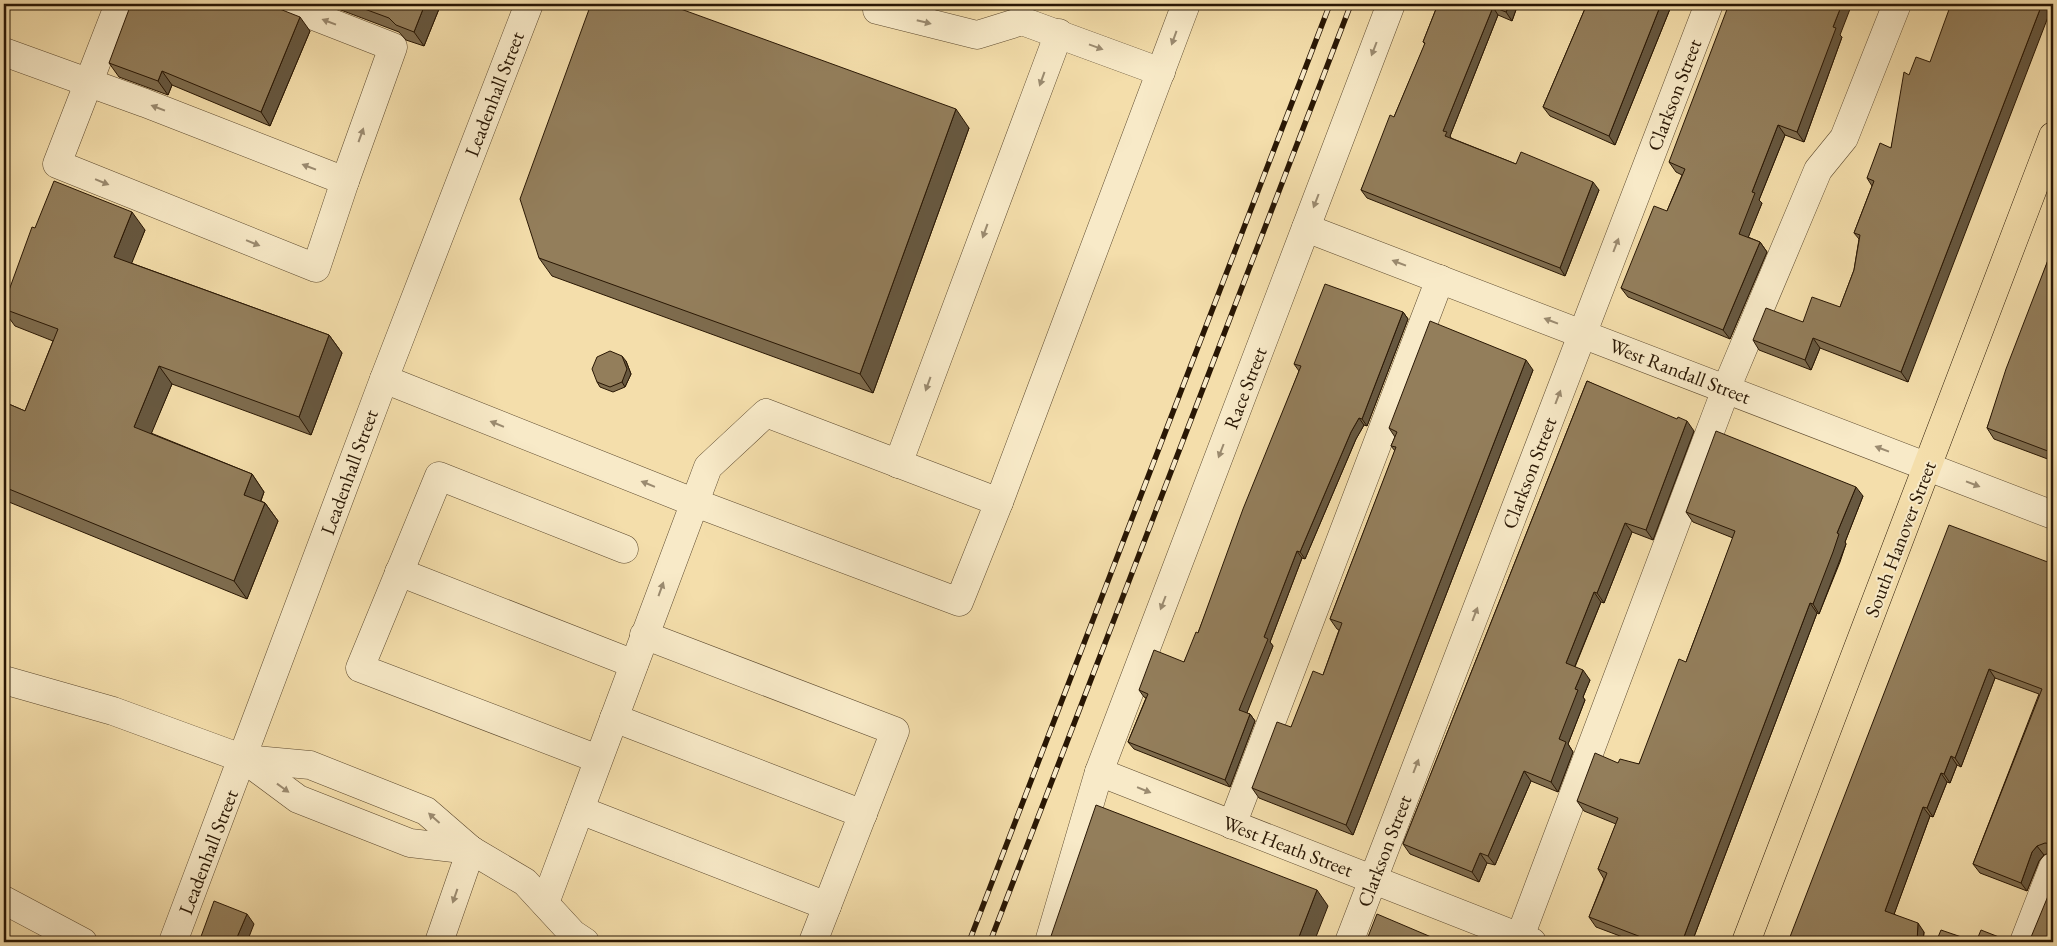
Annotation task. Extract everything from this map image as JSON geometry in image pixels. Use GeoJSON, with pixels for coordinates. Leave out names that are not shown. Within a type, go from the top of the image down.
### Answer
{"type":"FeatureCollection","features":[{"type":"Feature","properties":{"kind":"main road","name":"South Hanover Street"},"geometry":{"type":"LineString","coordinates":[[1746,942],[2053,136]]}},
{"type":"Feature","properties":{"kind":"street"},"geometry":{"type":"LineString","coordinates":[[118,4],[57,164],[316,268],[393,47],[283,4]]}},
{"type":"Feature","properties":{"kind":"street","name":"Leadenhall Street"},"geometry":{"type":"LineString","coordinates":[[174,942],[244,759],[384,379],[529,4]]}},
{"type":"Feature","properties":{"kind":"street"},"geometry":{"type":"LineString","coordinates":[[384,379],[694,502],[959,602],[1000,502],[1186,4]]}},
{"type":"Feature","properties":{"kind":"street","name":"Race Street"},"geometry":{"type":"LineString","coordinates":[[1050,942],[1099,772],[1391,4]]}},
{"type":"Feature","properties":{"kind":"street","name":"Clarkson Street"},"geometry":{"type":"LineString","coordinates":[[1349,942],[1709,4]]}},
{"type":"Feature","properties":{"kind":"street"},"geometry":{"type":"LineString","coordinates":[[1523,941],[1726,389],[1818,170],[1844,138],[1897,4]]}},
{"type":"Feature","properties":{"kind":"street"},"geometry":{"type":"LineString","coordinates":[[872,6],[977,35],[1025,13],[1059,33],[1161,72]]}},
{"type":"Feature","properties":{"kind":"street"},"geometry":{"type":"LineString","coordinates":[[898,464],[1059,33]]}},
{"type":"Feature","properties":{"kind":"street"},"geometry":{"type":"LineString","coordinates":[[4,52],[88,84],[145,103],[345,181]]}},
{"type":"Feature","properties":{"kind":"street","name":"West Randall Street"},"geometry":{"type":"LineString","coordinates":[[1306,228],[2053,515]]}},
{"type":"Feature","properties":{"kind":"street"},"geometry":{"type":"LineString","coordinates":[[1232,825],[1440,279]]}},
{"type":"Feature","properties":{"kind":"street"},"geometry":{"type":"LineString","coordinates":[[546,903],[708,466],[766,413],[1000,502]]}},
{"type":"Feature","properties":{"kind":"street"},"geometry":{"type":"LineString","coordinates":[[598,760],[360,668],[439,476],[624,549]]}},
{"type":"Feature","properties":{"kind":"street"},"geometry":{"type":"LineString","coordinates":[[399,572],[634,664]]}},
{"type":"Feature","properties":{"kind":"street"},"geometry":{"type":"LineString","coordinates":[[644,635],[895,731],[813,942]]}},
{"type":"Feature","properties":{"kind":"street"},"geometry":{"type":"LineString","coordinates":[[4,680],[113,711],[244,759],[310,765],[426,811],[471,850],[524,882],[546,903],[576,940]]}},
{"type":"Feature","properties":{"kind":"street"},"geometry":{"type":"LineString","coordinates":[[614,718],[863,814]]}},
{"type":"Feature","properties":{"kind":"street"},"geometry":{"type":"LineString","coordinates":[[244,759],[298,799],[410,842],[471,850]]}},
{"type":"Feature","properties":{"kind":"street","name":"West Heath Street"},"geometry":{"type":"LineString","coordinates":[[1099,772],[1373,879],[1523,941]]}},
{"type":"Feature","properties":{"kind":"street"},"geometry":{"type":"LineString","coordinates":[[580,810],[827,906]]}},
{"type":"Feature","properties":{"kind":"street"},"geometry":{"type":"LineString","coordinates":[[438,942],[471,850]]}},
{"type":"Feature","properties":{"kind":"street"},"geometry":{"type":"LineString","coordinates":[[2024,942],[2053,867]]}},
{"type":"Feature","properties":{"kind":"street"},"geometry":{"type":"LineString","coordinates":[[4,900],[83,942]]}},
{"type":"Feature","properties":{"kind":"building"},"geometry":{"type":"Polygon","coordinates":[[[131,4],[267,4],[300,17],[261,112],[162,71],[158,81],[109,63],[131,4]]]}},
{"type":"Feature","properties":{"kind":"building"},"geometry":{"type":"Polygon","coordinates":[[[351,4],[425,4],[414,32],[396,25],[389,18],[351,4]]]}},
{"type":"Feature","properties":{"kind":"building"},"geometry":{"type":"Polygon","coordinates":[[[591,4],[667,4],[956,109],[860,374],[539,258],[520,199],[591,4]]]}},
{"type":"Feature","properties":{"kind":"building"},"geometry":{"type":"Polygon","coordinates":[[[1438,4],[1510,4],[1506,12],[1493,7],[1443,131],[1447,132],[1445,136],[1516,164],[1521,152],[1593,182],[1560,268],[1361,190],[1390,115],[1394,117],[1425,43],[1423,42],[1438,4]]]}},
{"type":"Feature","properties":{"kind":"building"},"geometry":{"type":"Polygon","coordinates":[[[1587,4],[1661,4],[1609,136],[1543,107],[1587,4]]]}},
{"type":"Feature","properties":{"kind":"building"},"geometry":{"type":"Polygon","coordinates":[[[1729,4],[1842,4],[1833,27],[1836,28],[1797,132],[1778,125],[1752,192],[1755,193],[1739,234],[1760,242],[1723,330],[1621,288],[1654,206],[1667,211],[1685,169],[1669,162],[1729,4]]]}},
{"type":"Feature","properties":{"kind":"building"},"geometry":{"type":"Polygon","coordinates":[[[1951,4],[2042,4],[1901,372],[1813,338],[1805,360],[1753,340],[1766,308],[1803,322],[1812,297],[1840,307],[1854,270],[1860,235],[1854,233],[1874,181],[1867,178],[1880,143],[1891,148],[1904,72],[1909,75],[1916,57],[1930,62],[1951,4]]]}},
{"type":"Feature","properties":{"kind":"building"},"geometry":{"type":"Polygon","coordinates":[[[54,181],[132,212],[114,257],[329,335],[299,417],[159,366],[134,427],[252,474],[244,495],[265,503],[234,581],[4,487],[4,402],[25,411],[58,329],[4,309],[4,304],[32,227],[35,228],[54,181]]]}},
{"type":"Feature","properties":{"kind":"building"},"geometry":{"type":"Polygon","coordinates":[[[2053,247],[2053,453],[1987,428],[2006,369],[2053,247]]]}},
{"type":"Feature","properties":{"kind":"building"},"geometry":{"type":"Polygon","coordinates":[[[1325,284],[1403,312],[1362,419],[1359,418],[1351,432],[1300,552],[1297,551],[1264,637],[1268,639],[1239,710],[1250,714],[1225,780],[1128,742],[1148,694],[1139,690],[1154,650],[1184,662],[1196,632],[1198,633],[1243,509],[1301,366],[1294,364],[1325,284]]]}},
{"type":"Feature","properties":{"kind":"building"},"geometry":{"type":"Polygon","coordinates":[[[1430,321],[1526,360],[1346,825],[1252,788],[1277,722],[1291,727],[1313,671],[1323,675],[1342,623],[1330,619],[1396,447],[1391,446],[1397,432],[1389,428],[1430,321]]]}},
{"type":"Feature","properties":{"kind":"building"},"geometry":{"type":"Polygon","coordinates":[[[610,351],[622,356],[627,369],[622,382],[610,387],[597,382],[592,369],[597,357],[610,351]]]}},
{"type":"Feature","properties":{"kind":"building"},"geometry":{"type":"Polygon","coordinates":[[[1587,381],[1677,419],[1678,417],[1687,421],[1646,530],[1625,523],[1597,593],[1594,592],[1566,663],[1583,670],[1575,689],[1578,690],[1559,739],[1566,742],[1551,782],[1524,771],[1488,856],[1480,853],[1472,872],[1403,844],[1587,381]]]}},
{"type":"Feature","properties":{"kind":"building"},"geometry":{"type":"Polygon","coordinates":[[[1716,431],[1856,487],[1837,533],[1839,534],[1833,552],[1813,604],[1810,603],[1682,942],[1654,942],[1589,917],[1607,873],[1598,869],[1618,818],[1577,801],[1595,753],[1618,763],[1620,759],[1639,764],[1679,659],[1686,662],[1712,593],[1735,531],[1686,512],[1716,431]]]}},
{"type":"Feature","properties":{"kind":"building"},"geometry":{"type":"Polygon","coordinates":[[[1949,525],[2053,564],[2053,844],[2045,843],[2037,846],[2032,852],[2021,883],[1973,864],[2042,689],[1989,669],[1955,758],[1951,756],[1944,774],[1941,773],[1927,808],[1923,807],[1885,911],[1918,923],[1917,942],[1788,942],[1949,525]]]}},
{"type":"Feature","properties":{"kind":"building"},"geometry":{"type":"Polygon","coordinates":[[[1096,805],[1317,890],[1297,942],[1049,942],[1096,805]]]}},
{"type":"Feature","properties":{"kind":"building"},"geometry":{"type":"Polygon","coordinates":[[[2053,884],[2053,942],[2029,942],[2053,884]]]}},
{"type":"Feature","properties":{"kind":"building"},"geometry":{"type":"Polygon","coordinates":[[[214,901],[247,914],[235,942],[199,942],[214,901]]]}},
{"type":"Feature","properties":{"kind":"building"},"geometry":{"type":"Polygon","coordinates":[[[1377,914],[1443,942],[1366,942],[1377,914]]]}},
{"type":"Feature","properties":{"kind":"building"},"geometry":{"type":"Polygon","coordinates":[[[1941,930],[1976,942],[1936,942],[1941,930]]]}},
{"type":"Feature","properties":{"kind":"building"},"geometry":{"type":"Polygon","coordinates":[[[1981,930],[2004,939],[2007,942],[1976,942],[1981,930]]]}},
{"type":"Feature","properties":{"kind":"railway"},"geometry":{"type":"LineString","coordinates":[[969,942],[1330,4]]}},
{"type":"Feature","properties":{"kind":"railway"},"geometry":{"type":"LineString","coordinates":[[990,942],[1351,4]]}}]}
